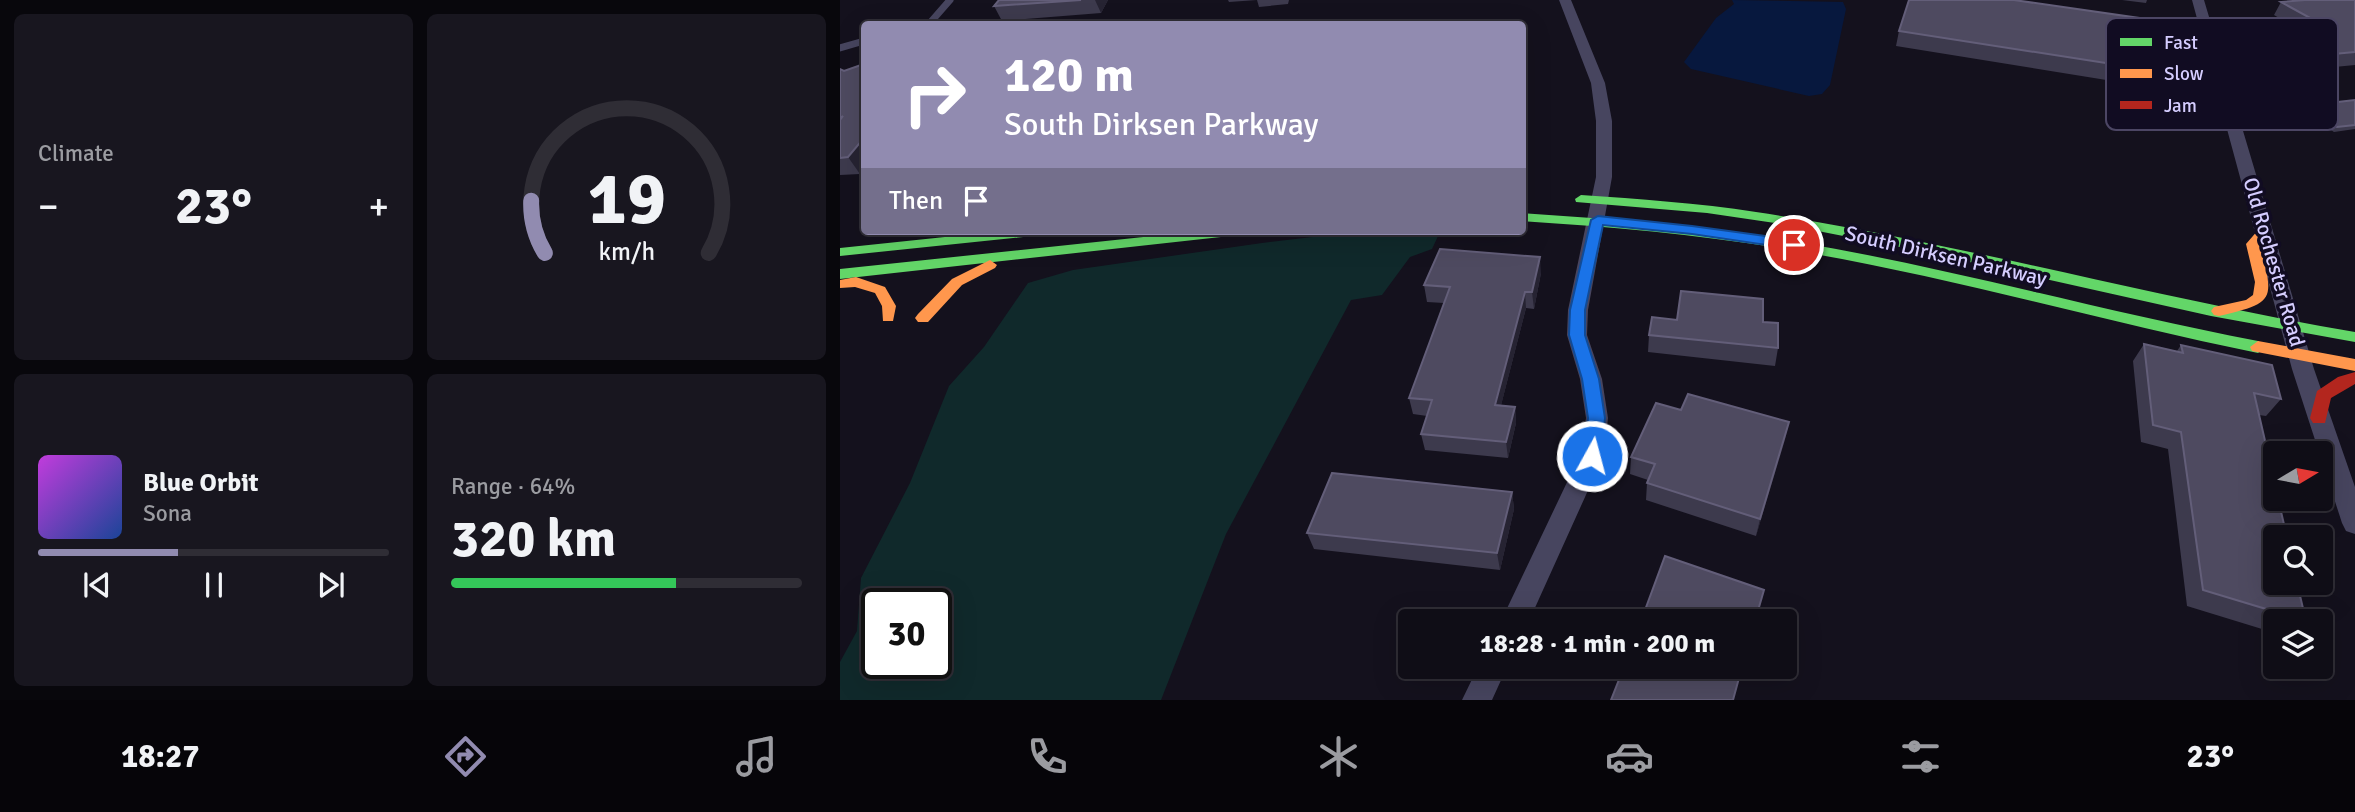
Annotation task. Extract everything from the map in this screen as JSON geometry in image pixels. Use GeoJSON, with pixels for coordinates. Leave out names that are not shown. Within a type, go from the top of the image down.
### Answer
{"type":"FeatureCollection","features":[{"type":"Feature","properties":{"kind":"main road","name":"South Dirksen Parkway"},"geometry":{"type":"LineString","coordinates":[[1563,198],[1600,211],[1692,230],[1813,248],[2228,342],[2355,365]]}},
{"type":"Feature","properties":{"kind":"main road","name":"South Dirksen Parkway"},"geometry":{"type":"LineString","coordinates":[[1526,217],[1600,211],[1733,213],[1804,224],[1935,251],[2208,313],[2355,337]]}},
{"type":"Feature","properties":{"kind":"main road"},"geometry":{"type":"LineString","coordinates":[[2208,313],[2251,304],[2260,297],[2262,282],[2253,244],[2264,232]]}},
{"type":"Feature","properties":{"kind":"main road"},"geometry":{"type":"LineString","coordinates":[[840,252],[1004,235]]}},
{"type":"Feature","properties":{"kind":"main road"},"geometry":{"type":"LineString","coordinates":[[840,274],[1203,235]]}},
{"type":"Feature","properties":{"kind":"main road"},"geometry":{"type":"LineString","coordinates":[[923,318],[944,294],[969,274],[1006,259],[1031,254]]}},
{"type":"Feature","properties":{"kind":"main road"},"geometry":{"type":"LineString","coordinates":[[840,284],[856,282],[880,290],[889,306],[888,317]]}},
{"type":"Feature","properties":{"kind":"main road"},"geometry":{"type":"LineString","coordinates":[[2319,418],[2323,395],[2344,381],[2355,378]]}},
{"type":"Feature","properties":{"kind":"street"},"geometry":{"type":"LineString","coordinates":[[1521,609],[1592,456],[1597,418],[1591,379],[1577,335],[1578,310],[1600,211],[1605,155],[1604,121],[1600,91],[1564,0]]}},
{"type":"Feature","properties":{"kind":"street","name":"Old Rochester Road"},"geometry":{"type":"LineString","coordinates":[[2198,0],[2203,18]]}},
{"type":"Feature","properties":{"kind":"street","name":"Old Rochester Road"},"geometry":{"type":"LineString","coordinates":[[2235,130],[2319,418],[2355,523]]}},
{"type":"Feature","properties":{"kind":"street"},"geometry":{"type":"LineString","coordinates":[[1477,700],[1487,679]]}},
{"type":"Feature","properties":{"kind":"lane"},"geometry":{"type":"LineString","coordinates":[[932,21],[950,0]]}},
{"type":"Feature","properties":{"kind":"lane"},"geometry":{"type":"LineString","coordinates":[[840,48],[861,42]]}},
{"type":"Feature","properties":{"kind":"green space"},"geometry":{"type":"Polygon","coordinates":[[[1330,235],[1439,235],[1432,249],[1410,257],[1382,295],[1351,300],[1226,534],[1161,700],[840,700],[840,662],[857,631],[861,578],[910,483],[949,386],[984,347],[1028,283],[1073,270],[1330,235]]]}},
{"type":"Feature","properties":{"kind":"water"},"geometry":{"type":"Polygon","coordinates":[[[1732,0],[1843,2],[1846,9],[1830,85],[1822,94],[1809,96],[1691,69],[1684,62],[1716,18],[1734,4],[1732,0]]]}},
{"type":"Feature","properties":{"kind":"building"},"geometry":{"type":"Polygon","coordinates":[[[999,0],[1081,0],[994,6],[999,0]]]}},
{"type":"Feature","properties":{"kind":"building"},"geometry":{"type":"Polygon","coordinates":[[[1909,0],[2014,0],[2139,18],[2106,18],[2106,63],[1899,31],[1909,0]]]}},
{"type":"Feature","properties":{"kind":"building"},"geometry":{"type":"Polygon","coordinates":[[[2355,0],[2355,52],[2338,54],[2338,18],[2310,18],[2281,2],[2355,0]]]}},
{"type":"Feature","properties":{"kind":"building"},"geometry":{"type":"Polygon","coordinates":[[[861,65],[861,142],[848,157],[840,158],[840,120],[843,116],[840,118],[840,69],[844,71],[861,65]]]}},
{"type":"Feature","properties":{"kind":"building"},"geometry":{"type":"Polygon","coordinates":[[[2355,100],[2355,125],[2338,127],[2338,102],[2355,100]]]}},
{"type":"Feature","properties":{"kind":"building"},"geometry":{"type":"Polygon","coordinates":[[[1440,249],[1540,257],[1532,292],[1525,292],[1495,405],[1515,407],[1506,442],[1421,434],[1432,400],[1409,398],[1450,287],[1424,285],[1440,249]]]}},
{"type":"Feature","properties":{"kind":"building"},"geometry":{"type":"Polygon","coordinates":[[[1681,291],[1763,299],[1763,322],[1778,323],[1778,348],[1649,335],[1652,317],[1677,320],[1681,291]]]}},
{"type":"Feature","properties":{"kind":"building"},"geometry":{"type":"Polygon","coordinates":[[[2144,344],[2183,353],[2181,345],[2272,365],[2281,399],[2254,393],[2265,441],[2263,511],[2281,511],[2284,525],[2263,525],[2263,595],[2300,595],[2303,609],[2266,609],[2203,590],[2181,432],[2153,425],[2144,344]]]}},
{"type":"Feature","properties":{"kind":"building"},"geometry":{"type":"Polygon","coordinates":[[[1688,394],[1789,422],[1760,519],[1647,483],[1655,464],[1631,457],[1656,403],[1681,410],[1688,394]]]}},
{"type":"Feature","properties":{"kind":"building"},"geometry":{"type":"Polygon","coordinates":[[[1332,473],[1512,492],[1497,553],[1307,533],[1332,473]]]}},
{"type":"Feature","properties":{"kind":"building"},"geometry":{"type":"Polygon","coordinates":[[[1665,556],[1764,590],[1758,609],[1645,609],[1665,556]]]}},
{"type":"Feature","properties":{"kind":"building"},"geometry":{"type":"Polygon","coordinates":[[[1619,679],[1739,679],[1733,700],[1611,700],[1619,679]]]}},
{"type":"Feature","properties":{"kind":"traffic: fast"},"geometry":{"type":"LineString","coordinates":[[1581,199],[1682,206],[1782,220],[1925,248],[2211,311],[2355,337]]}},
{"type":"Feature","properties":{"kind":"traffic: fast"},"geometry":{"type":"LineString","coordinates":[[1526,217],[1681,230],[1799,247],[1943,276],[2258,347]]}},
{"type":"Feature","properties":{"kind":"traffic: fast"},"geometry":{"type":"LineString","coordinates":[[840,252],[1004,235]]}},
{"type":"Feature","properties":{"kind":"traffic: fast"},"geometry":{"type":"LineString","coordinates":[[840,274],[1202,235]]}},
{"type":"Feature","properties":{"kind":"traffic: slow"},"geometry":{"type":"LineString","coordinates":[[2219,311],[2251,304],[2260,297],[2262,282],[2253,244],[2264,232]]}},
{"type":"Feature","properties":{"kind":"traffic: slow"},"geometry":{"type":"LineString","coordinates":[[923,318],[957,282],[990,265]]}},
{"type":"Feature","properties":{"kind":"traffic: slow"},"geometry":{"type":"LineString","coordinates":[[844,284],[856,282],[880,290],[889,306],[888,317]]}},
{"type":"Feature","properties":{"kind":"traffic: slow"},"geometry":{"type":"LineString","coordinates":[[2258,347],[2355,365]]}},
{"type":"Feature","properties":{"kind":"traffic: jam"},"geometry":{"type":"LineString","coordinates":[[2319,418],[2323,395],[2344,381],[2355,378]]}},
{"type":"Feature","properties":{"kind":"route"},"geometry":{"type":"LineString","coordinates":[[1592,456],[1597,418],[1591,379],[1577,335],[1578,310],[1598,220],[1794,245]]}}]}
